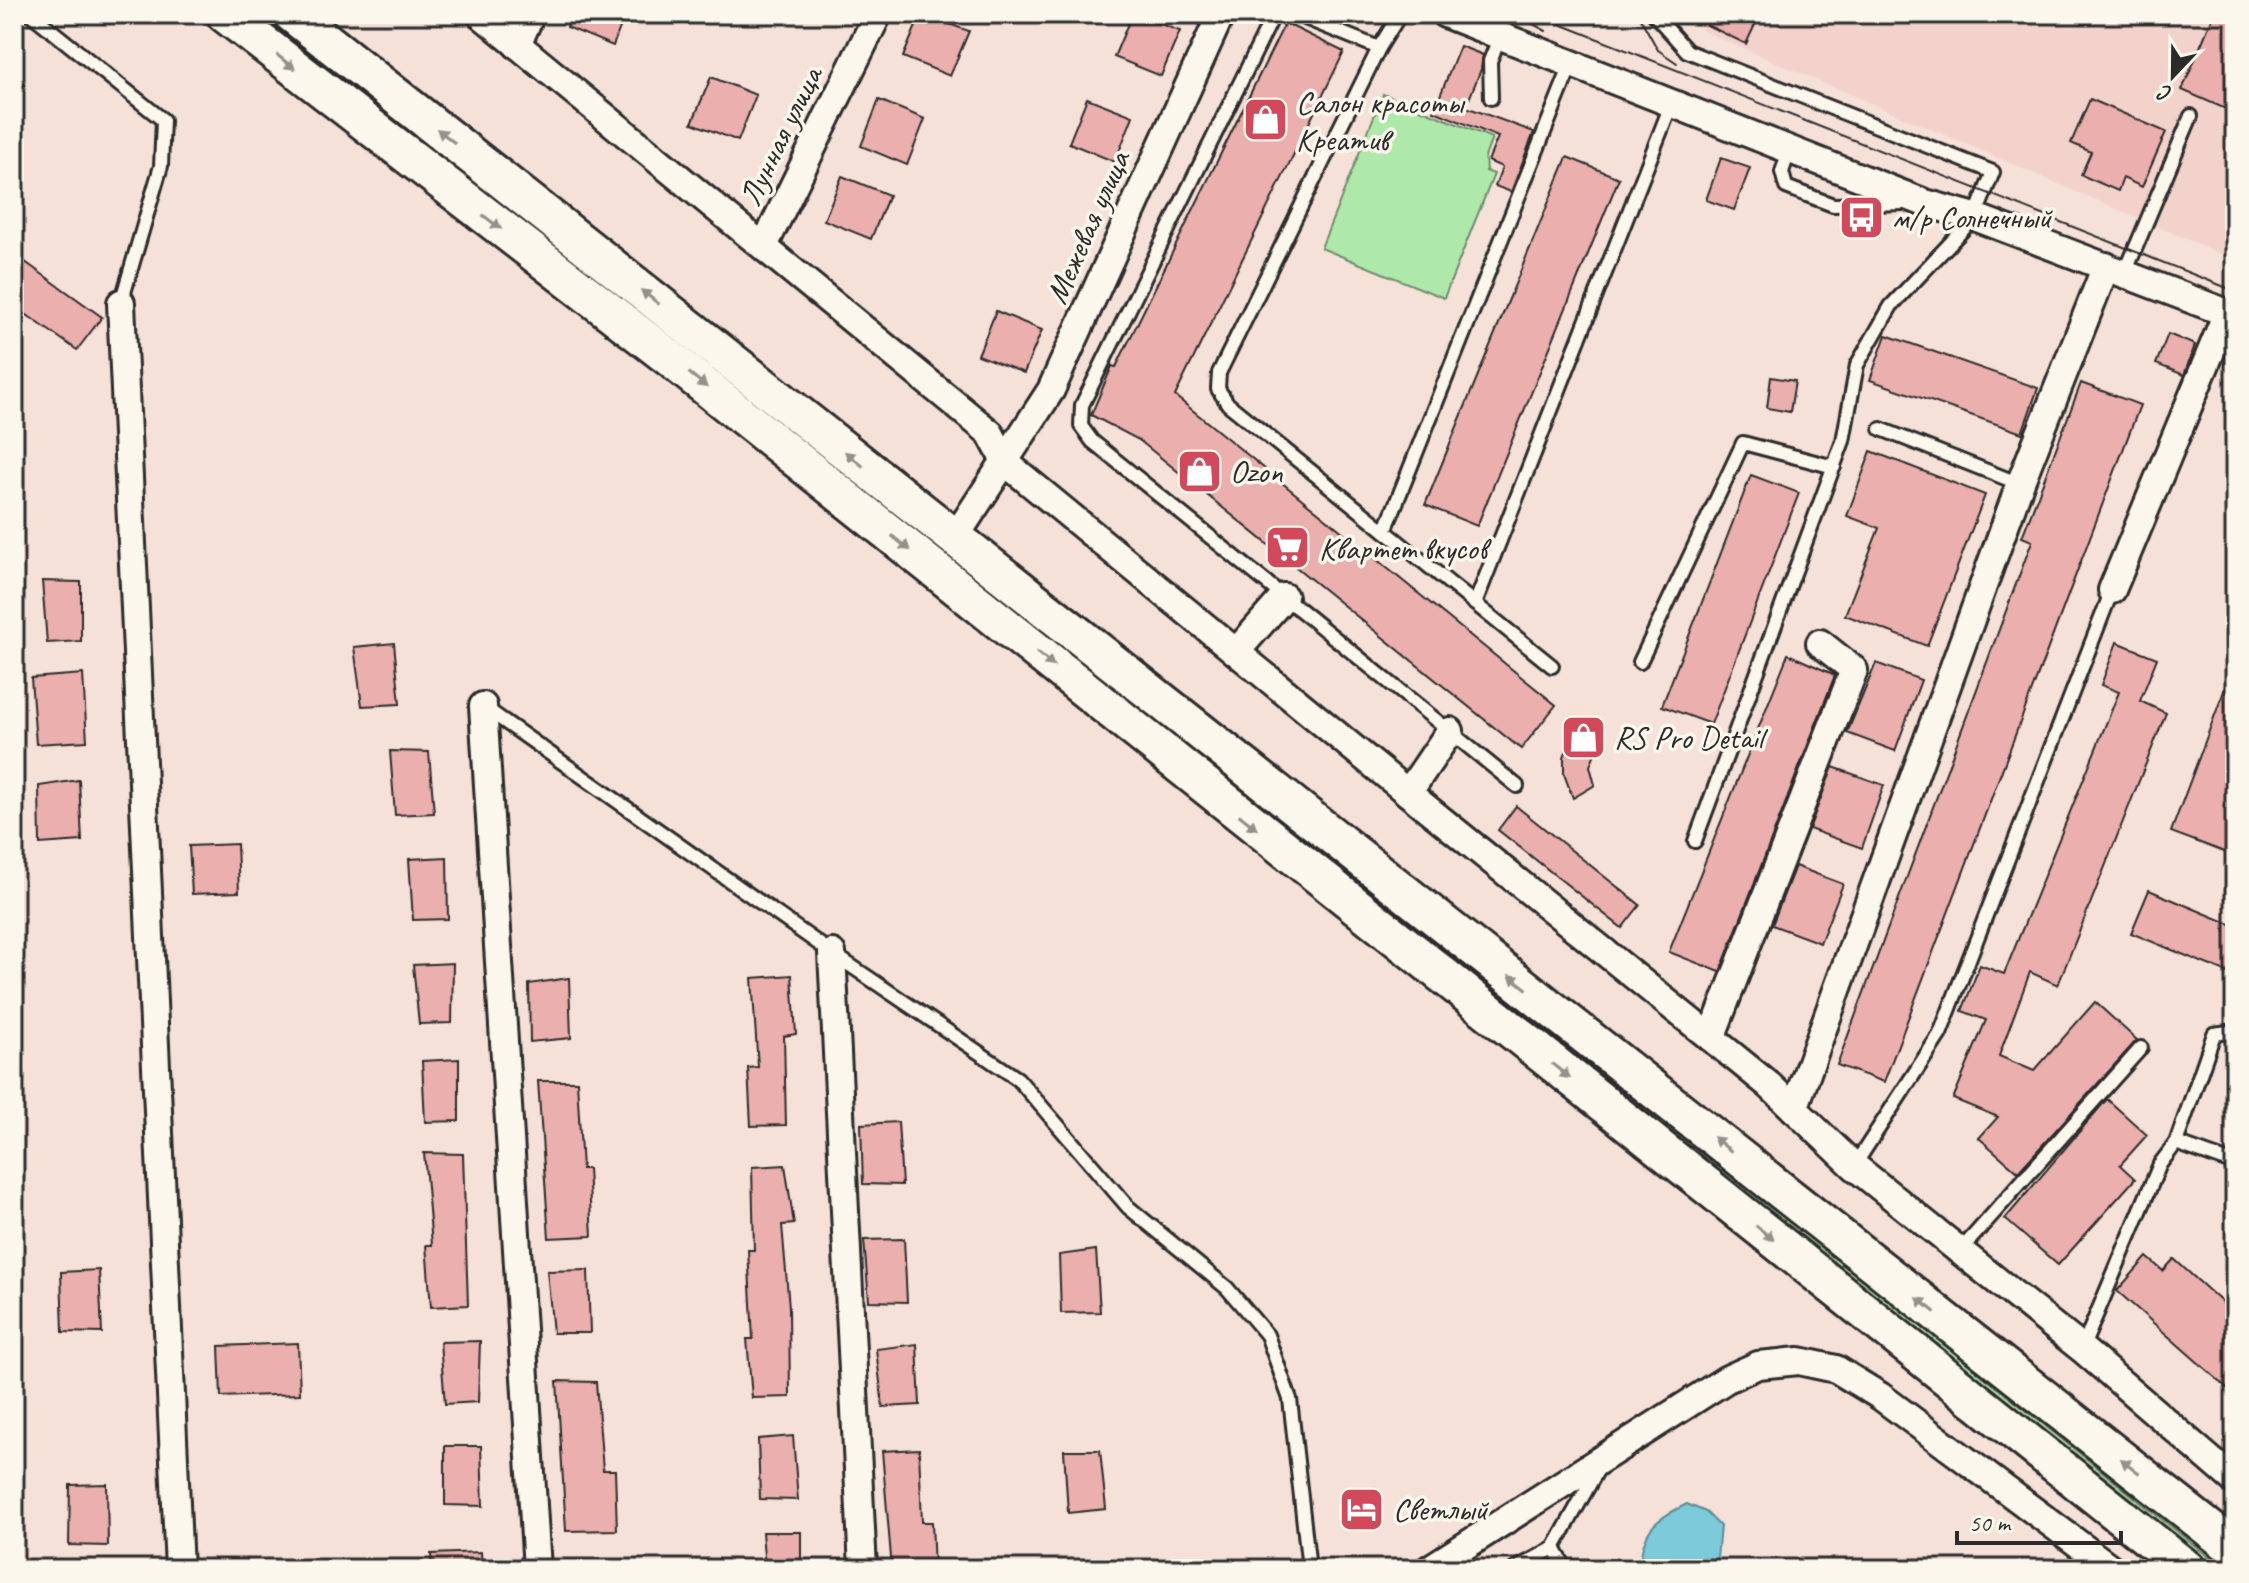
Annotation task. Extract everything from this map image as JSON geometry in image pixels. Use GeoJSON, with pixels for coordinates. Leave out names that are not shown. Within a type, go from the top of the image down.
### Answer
{"type":"FeatureCollection","features":[{"type":"Feature","properties":{"kind":"main road"},"geometry":{"type":"LineString","coordinates":[[225,14],[671,359],[2187,1569]]}},
{"type":"Feature","properties":{"kind":"main road"},"geometry":{"type":"LineString","coordinates":[[292,14],[2235,1549]]}},
{"type":"Feature","properties":{"kind":"street"},"geometry":{"type":"LineString","coordinates":[[480,14],[990,433],[1006,463],[1711,1038],[1794,1109],[1854,1166],[2082,1349],[2235,1481]]}},
{"type":"Feature","properties":{"kind":"street"},"geometry":{"type":"LineString","coordinates":[[517,45],[531,14]]}},
{"type":"Feature","properties":{"kind":"street","name":"Лунная улица"},"geometry":{"type":"LineString","coordinates":[[764,246],[878,14]]}},
{"type":"Feature","properties":{"kind":"street","name":"Межевая улица"},"geometry":{"type":"LineString","coordinates":[[954,539],[1051,390],[1221,14]]}},
{"type":"Feature","properties":{"kind":"street"},"geometry":{"type":"LineString","coordinates":[[1445,14],[1789,151],[1925,203],[1975,217],[2231,315],[2112,590]]}},
{"type":"Feature","properties":{"kind":"street"},"geometry":{"type":"LineString","coordinates":[[1794,1109],[2020,484],[2115,270]]}},
{"type":"Feature","properties":{"kind":"street"},"geometry":{"type":"LineString","coordinates":[[121,303],[179,1569]]}},
{"type":"Feature","properties":{"kind":"street"},"geometry":{"type":"LineString","coordinates":[[1236,652],[1284,597]]}},
{"type":"Feature","properties":{"kind":"street"},"geometry":{"type":"LineString","coordinates":[[1711,1038],[1854,670],[1820,643]]}},
{"type":"Feature","properties":{"kind":"street"},"geometry":{"type":"LineString","coordinates":[[483,706],[537,1569]]}},
{"type":"Feature","properties":{"kind":"street"},"geometry":{"type":"LineString","coordinates":[[1408,793],[1450,731]]}},
{"type":"Feature","properties":{"kind":"street"},"geometry":{"type":"LineString","coordinates":[[832,953],[863,1569]]}},
{"type":"Feature","properties":{"kind":"street"},"geometry":{"type":"LineString","coordinates":[[1429,1569],[1727,1379],[1758,1365],[1799,1361],[1836,1369],[1880,1396],[2112,1569]]}},
{"type":"Feature","properties":{"kind":"lane"},"geometry":{"type":"LineString","coordinates":[[31,14],[163,120],[161,166],[121,303]]}},
{"type":"Feature","properties":{"kind":"lane"},"geometry":{"type":"LineString","coordinates":[[1274,14],[1082,405],[1081,426],[1092,441],[1517,786]]}},
{"type":"Feature","properties":{"kind":"lane"},"geometry":{"type":"LineString","coordinates":[[1295,14],[1379,48]]}},
{"type":"Feature","properties":{"kind":"lane"},"geometry":{"type":"LineString","coordinates":[[1400,14],[1379,48],[1217,381],[1221,397],[1228,404],[1552,666]]}},
{"type":"Feature","properties":{"kind":"lane"},"geometry":{"type":"LineString","coordinates":[[1654,14],[1687,51],[1993,172],[1975,217],[1891,306],[1857,365],[1843,441],[1695,841]]}},
{"type":"Feature","properties":{"kind":"lane"},"geometry":{"type":"LineString","coordinates":[[1491,98],[1490,61],[1500,36]]}},
{"type":"Feature","properties":{"kind":"lane"},"geometry":{"type":"LineString","coordinates":[[1385,531],[1571,65]]}},
{"type":"Feature","properties":{"kind":"lane"},"geometry":{"type":"LineString","coordinates":[[1475,604],[1671,105]]}},
{"type":"Feature","properties":{"kind":"lane"},"geometry":{"type":"LineString","coordinates":[[2115,270],[2191,116]]}},
{"type":"Feature","properties":{"kind":"lane"},"geometry":{"type":"LineString","coordinates":[[1789,151],[1782,172],[1786,187],[1833,205],[1925,203]]}},
{"type":"Feature","properties":{"kind":"lane"},"geometry":{"type":"LineString","coordinates":[[1881,429],[2020,484]]}},
{"type":"Feature","properties":{"kind":"lane"},"geometry":{"type":"LineString","coordinates":[[1640,662],[1743,443],[1834,467]]}},
{"type":"Feature","properties":{"kind":"lane"},"geometry":{"type":"LineString","coordinates":[[1854,1166],[1940,1034],[2112,590]]}},
{"type":"Feature","properties":{"kind":"lane"},"geometry":{"type":"LineString","coordinates":[[483,706],[832,953],[1018,1079],[1128,1207],[1227,1288],[1267,1335],[1290,1399],[1309,1569]]}},
{"type":"Feature","properties":{"kind":"lane"},"geometry":{"type":"LineString","coordinates":[[2082,1349],[2160,1164],[2176,1143],[2214,1034],[2235,1031]]}},
{"type":"Feature","properties":{"kind":"lane"},"geometry":{"type":"LineString","coordinates":[[1959,1252],[2141,1048]]}},
{"type":"Feature","properties":{"kind":"lane"},"geometry":{"type":"LineString","coordinates":[[2176,1143],[2235,1164]]}},
{"type":"Feature","properties":{"kind":"lane"},"geometry":{"type":"LineString","coordinates":[[1515,1569],[1554,1548],[1606,1456]]}},
{"type":"Feature","properties":{"kind":"lane"},"geometry":{"type":"LineString","coordinates":[[1554,1548],[1566,1569]]}},
{"type":"Feature","properties":{"kind":"shaded area"},"geometry":{"type":"Polygon","coordinates":[[[1700,14],[2196,14],[2235,31],[2235,260],[1703,31],[1700,14]]]}},
{"type":"Feature","properties":{"kind":"green space"},"geometry":{"type":"Polygon","coordinates":[[[246,14],[270,14],[656,318],[645,331],[246,14]]]}},
{"type":"Feature","properties":{"kind":"green space"},"geometry":{"type":"Polygon","coordinates":[[[1383,94],[1492,138],[1485,157],[1486,171],[1494,174],[1444,298],[1321,248],[1383,94]]]}},
{"type":"Feature","properties":{"kind":"green space"},"geometry":{"type":"Polygon","coordinates":[[[1232,774],[2224,1569],[2209,1569],[1220,780],[1232,774]]]}},
{"type":"Feature","properties":{"kind":"water"},"geometry":{"type":"Polygon","coordinates":[[[1687,1504],[1706,1512],[1720,1526],[1716,1569],[1639,1569],[1643,1545],[1651,1528],[1687,1504]]]}},
{"type":"Feature","properties":{"kind":"building"},"geometry":{"type":"Polygon","coordinates":[[[572,14],[625,14],[613,46],[567,27],[572,14]]]}},
{"type":"Feature","properties":{"kind":"building"},"geometry":{"type":"Polygon","coordinates":[[[921,14],[969,31],[950,76],[903,57],[921,14]]]}},
{"type":"Feature","properties":{"kind":"building"},"geometry":{"type":"Polygon","coordinates":[[[1132,14],[1180,31],[1161,76],[1114,57],[1132,14]]]}},
{"type":"Feature","properties":{"kind":"building"},"geometry":{"type":"Polygon","coordinates":[[[1684,14],[1760,14],[1746,44],[1684,14]]]}},
{"type":"Feature","properties":{"kind":"building"},"geometry":{"type":"Polygon","coordinates":[[[2214,14],[2235,20],[2235,113],[2182,90],[2214,14]]]}},
{"type":"Feature","properties":{"kind":"building"},"geometry":{"type":"Polygon","coordinates":[[[1285,23],[1344,52],[1175,396],[1556,705],[1521,749],[1139,440],[1091,415],[1112,366],[1116,367],[1285,23]]]}},
{"type":"Feature","properties":{"kind":"building"},"geometry":{"type":"Polygon","coordinates":[[[1460,46],[1483,55],[1481,69],[1466,107],[1534,132],[1511,192],[1495,186],[1502,167],[1488,161],[1498,137],[1434,111],[1460,46]]]}},
{"type":"Feature","properties":{"kind":"building"},"geometry":{"type":"Polygon","coordinates":[[[711,77],[756,95],[738,141],[692,123],[711,77]]]}},
{"type":"Feature","properties":{"kind":"building"},"geometry":{"type":"Polygon","coordinates":[[[1087,98],[1133,116],[1115,162],[1069,143],[1087,98]]]}},
{"type":"Feature","properties":{"kind":"building"},"geometry":{"type":"Polygon","coordinates":[[[2090,99],[2166,132],[2142,187],[2123,178],[2118,191],[2081,175],[2091,152],[2071,143],[2090,99]]]}},
{"type":"Feature","properties":{"kind":"building"},"geometry":{"type":"Polygon","coordinates":[[[879,100],[925,119],[907,165],[861,146],[879,100]]]}},
{"type":"Feature","properties":{"kind":"building"},"geometry":{"type":"Polygon","coordinates":[[[1567,157],[1619,178],[1477,526],[1425,505],[1567,157]]]}},
{"type":"Feature","properties":{"kind":"building"},"geometry":{"type":"Polygon","coordinates":[[[1721,158],[1750,168],[1734,210],[1706,200],[1721,158]]]}},
{"type":"Feature","properties":{"kind":"building"},"geometry":{"type":"Polygon","coordinates":[[[842,176],[889,195],[871,239],[824,220],[842,176]]]}},
{"type":"Feature","properties":{"kind":"building"},"geometry":{"type":"Polygon","coordinates":[[[14,254],[102,317],[77,350],[14,306],[14,254]]]}},
{"type":"Feature","properties":{"kind":"building"},"geometry":{"type":"Polygon","coordinates":[[[996,311],[1042,330],[1024,373],[978,355],[996,311]]]}},
{"type":"Feature","properties":{"kind":"building"},"geometry":{"type":"Polygon","coordinates":[[[2168,334],[2195,345],[2184,375],[2156,364],[2168,334]]]}},
{"type":"Feature","properties":{"kind":"building"},"geometry":{"type":"Polygon","coordinates":[[[1886,335],[2038,388],[2022,433],[1870,380],[1886,335]]]}},
{"type":"Feature","properties":{"kind":"building"},"geometry":{"type":"Polygon","coordinates":[[[1771,377],[1795,381],[1790,412],[1767,408],[1771,377]]]}},
{"type":"Feature","properties":{"kind":"building"},"geometry":{"type":"Polygon","coordinates":[[[2081,383],[2140,405],[1884,1082],[1837,1065],[2032,541],[2022,537],[2081,383]]]}},
{"type":"Feature","properties":{"kind":"building"},"geometry":{"type":"Polygon","coordinates":[[[1871,451],[1985,495],[1927,646],[1845,615],[1879,528],[1847,516],[1871,451]]]}},
{"type":"Feature","properties":{"kind":"building"},"geometry":{"type":"Polygon","coordinates":[[[1751,475],[1799,493],[1711,724],[1662,706],[1751,475]]]}},
{"type":"Feature","properties":{"kind":"building"},"geometry":{"type":"Polygon","coordinates":[[[42,581],[81,582],[81,641],[47,643],[42,581]]]}},
{"type":"Feature","properties":{"kind":"building"},"geometry":{"type":"Polygon","coordinates":[[[2117,642],[2157,658],[2140,701],[2166,713],[2058,985],[2030,972],[1999,1056],[2034,1071],[2095,1002],[2137,1040],[2018,1172],[1979,1138],[1998,1117],[1953,1099],[1986,1020],[1962,1011],[1980,965],[2004,974],[2119,692],[2101,685],[2117,642]]]}},
{"type":"Feature","properties":{"kind":"building"},"geometry":{"type":"Polygon","coordinates":[[[394,643],[400,704],[362,706],[354,647],[394,643]]]}},
{"type":"Feature","properties":{"kind":"building"},"geometry":{"type":"Polygon","coordinates":[[[1788,654],[1835,675],[1720,972],[1669,952],[1788,654]]]}},
{"type":"Feature","properties":{"kind":"building"},"geometry":{"type":"Polygon","coordinates":[[[1876,663],[1921,680],[1895,751],[1847,733],[1876,663]]]}},
{"type":"Feature","properties":{"kind":"building"},"geometry":{"type":"Polygon","coordinates":[[[2235,667],[2235,856],[2171,832],[2235,667]]]}},
{"type":"Feature","properties":{"kind":"building"},"geometry":{"type":"Polygon","coordinates":[[[83,674],[87,741],[36,744],[31,678],[83,674]]]}},
{"type":"Feature","properties":{"kind":"building"},"geometry":{"type":"Polygon","coordinates":[[[1576,727],[1601,737],[1590,766],[1595,785],[1573,798],[1564,774],[1564,757],[1576,727]]]}},
{"type":"Feature","properties":{"kind":"building"},"geometry":{"type":"Polygon","coordinates":[[[390,751],[429,752],[434,813],[395,815],[390,751]]]}},
{"type":"Feature","properties":{"kind":"building"},"geometry":{"type":"Polygon","coordinates":[[[1833,767],[1884,785],[1862,848],[1809,829],[1833,767]]]}},
{"type":"Feature","properties":{"kind":"building"},"geometry":{"type":"Polygon","coordinates":[[[79,780],[82,841],[40,844],[39,786],[79,780]]]}},
{"type":"Feature","properties":{"kind":"building"},"geometry":{"type":"Polygon","coordinates":[[[1516,806],[1640,905],[1622,928],[1498,830],[1516,806]]]}},
{"type":"Feature","properties":{"kind":"building"},"geometry":{"type":"Polygon","coordinates":[[[237,844],[239,892],[192,894],[189,846],[237,844]]]}},
{"type":"Feature","properties":{"kind":"building"},"geometry":{"type":"Polygon","coordinates":[[[447,857],[448,919],[413,920],[409,859],[447,857]]]}},
{"type":"Feature","properties":{"kind":"building"},"geometry":{"type":"Polygon","coordinates":[[[1795,866],[1843,884],[1820,943],[1772,925],[1795,866]]]}},
{"type":"Feature","properties":{"kind":"building"},"geometry":{"type":"Polygon","coordinates":[[[2149,890],[2235,926],[2235,976],[2131,933],[2149,890]]]}},
{"type":"Feature","properties":{"kind":"building"},"geometry":{"type":"Polygon","coordinates":[[[453,963],[452,1023],[419,1024],[413,965],[453,963]]]}},
{"type":"Feature","properties":{"kind":"building"},"geometry":{"type":"Polygon","coordinates":[[[792,975],[796,1034],[784,1036],[786,1125],[751,1126],[748,1068],[758,1067],[752,978],[792,975]]]}},
{"type":"Feature","properties":{"kind":"building"},"geometry":{"type":"Polygon","coordinates":[[[569,978],[571,1038],[530,1042],[529,984],[569,978]]]}},
{"type":"Feature","properties":{"kind":"building"},"geometry":{"type":"Polygon","coordinates":[[[459,1059],[459,1121],[425,1122],[422,1061],[459,1059]]]}},
{"type":"Feature","properties":{"kind":"building"},"geometry":{"type":"Polygon","coordinates":[[[538,1081],[577,1081],[582,1169],[588,1169],[592,1236],[549,1238],[538,1081]]]}},
{"type":"Feature","properties":{"kind":"building"},"geometry":{"type":"Polygon","coordinates":[[[2107,1099],[2147,1135],[2120,1165],[2135,1179],[2058,1265],[2005,1219],[2107,1099]]]}},
{"type":"Feature","properties":{"kind":"building"},"geometry":{"type":"Polygon","coordinates":[[[898,1122],[902,1185],[863,1184],[861,1124],[898,1122]]]}},
{"type":"Feature","properties":{"kind":"building"},"geometry":{"type":"Polygon","coordinates":[[[424,1153],[463,1154],[468,1305],[431,1307],[426,1245],[432,1245],[424,1153]]]}},
{"type":"Feature","properties":{"kind":"building"},"geometry":{"type":"Polygon","coordinates":[[[785,1165],[794,1224],[782,1225],[789,1307],[790,1397],[752,1398],[747,1339],[753,1339],[748,1250],[754,1250],[752,1167],[785,1165]]]}},
{"type":"Feature","properties":{"kind":"building"},"geometry":{"type":"Polygon","coordinates":[[[904,1239],[907,1302],[869,1301],[864,1240],[904,1239]]]}},
{"type":"Feature","properties":{"kind":"building"},"geometry":{"type":"Polygon","coordinates":[[[1096,1250],[1100,1312],[1061,1313],[1059,1255],[1096,1250]]]}},
{"type":"Feature","properties":{"kind":"building"},"geometry":{"type":"Polygon","coordinates":[[[2147,1257],[2163,1271],[2174,1259],[2235,1314],[2235,1395],[2117,1291],[2147,1257]]]}},
{"type":"Feature","properties":{"kind":"building"},"geometry":{"type":"Polygon","coordinates":[[[99,1270],[102,1333],[63,1332],[61,1272],[99,1270]]]}},
{"type":"Feature","properties":{"kind":"building"},"geometry":{"type":"Polygon","coordinates":[[[588,1270],[590,1333],[553,1333],[547,1271],[588,1270]]]}},
{"type":"Feature","properties":{"kind":"building"},"geometry":{"type":"Polygon","coordinates":[[[480,1341],[478,1402],[445,1404],[440,1342],[480,1341]]]}},
{"type":"Feature","properties":{"kind":"building"},"geometry":{"type":"Polygon","coordinates":[[[298,1343],[300,1394],[221,1397],[219,1346],[298,1343]]]}},
{"type":"Feature","properties":{"kind":"building"},"geometry":{"type":"Polygon","coordinates":[[[917,1344],[920,1405],[883,1407],[876,1349],[917,1344]]]}},
{"type":"Feature","properties":{"kind":"building"},"geometry":{"type":"Polygon","coordinates":[[[557,1381],[596,1382],[603,1470],[615,1470],[617,1530],[566,1531],[557,1381]]]}},
{"type":"Feature","properties":{"kind":"building"},"geometry":{"type":"Polygon","coordinates":[[[793,1436],[798,1500],[760,1499],[758,1439],[793,1436]]]}},
{"type":"Feature","properties":{"kind":"building"},"geometry":{"type":"Polygon","coordinates":[[[445,1446],[481,1446],[483,1506],[445,1505],[445,1446]]]}},
{"type":"Feature","properties":{"kind":"building"},"geometry":{"type":"Polygon","coordinates":[[[919,1449],[922,1522],[932,1522],[934,1569],[892,1569],[882,1451],[919,1449]]]}},
{"type":"Feature","properties":{"kind":"building"},"geometry":{"type":"Polygon","coordinates":[[[1064,1450],[1100,1450],[1106,1509],[1068,1513],[1064,1450]]]}},
{"type":"Feature","properties":{"kind":"building"},"geometry":{"type":"Polygon","coordinates":[[[107,1484],[108,1546],[69,1545],[70,1485],[107,1484]]]}},
{"type":"Feature","properties":{"kind":"building"},"geometry":{"type":"Polygon","coordinates":[[[762,1532],[801,1532],[801,1569],[765,1569],[762,1532]]]}},
{"type":"Feature","properties":{"kind":"building"},"geometry":{"type":"Polygon","coordinates":[[[481,1552],[482,1569],[432,1569],[431,1554],[481,1552]]]}},
{"type":"Feature","properties":{"kind":"tram line"},"geometry":{"type":"LineString","coordinates":[[1515,14],[1546,31]]}},
{"type":"Feature","properties":{"kind":"tram line"},"geometry":{"type":"LineString","coordinates":[[1535,14],[2235,291]]}},
{"type":"Feature","properties":{"kind":"tram line"},"geometry":{"type":"LineString","coordinates":[[1638,14],[1658,50],[1677,63]]}},
{"type":"Feature","properties":{"kind":"place","name":"Салон красоты Креатив"},"geometry":{"type":"Point","coordinates":[1265,120]}},
{"type":"Feature","properties":{"kind":"place","name":"м/р Солнечный"},"geometry":{"type":"Point","coordinates":[1861,217]}},
{"type":"Feature","properties":{"kind":"place","name":"Ozon"},"geometry":{"type":"Point","coordinates":[1199,471]}},
{"type":"Feature","properties":{"kind":"place","name":"Квартет вкусов"},"geometry":{"type":"Point","coordinates":[1288,548]}},
{"type":"Feature","properties":{"kind":"place","name":"RS Pro Detail"},"geometry":{"type":"Point","coordinates":[1583,737]}},
{"type":"Feature","properties":{"kind":"place","name":"Светлый"},"geometry":{"type":"Point","coordinates":[1362,1509]}}]}
